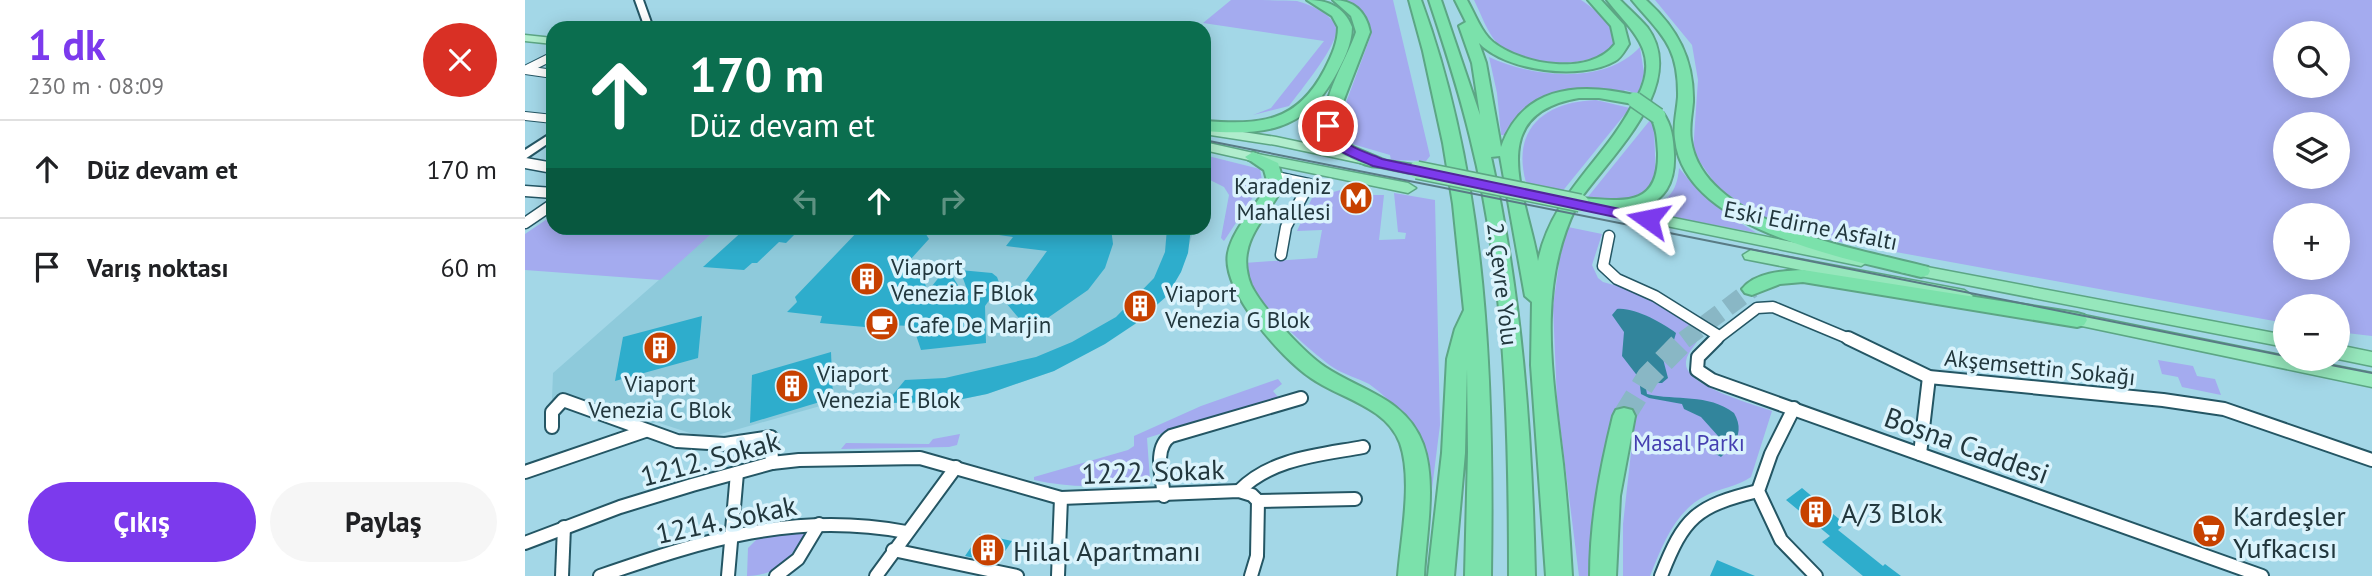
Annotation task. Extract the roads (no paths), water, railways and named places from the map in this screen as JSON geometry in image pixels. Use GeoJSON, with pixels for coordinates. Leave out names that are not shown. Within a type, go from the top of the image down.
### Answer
{"type":"FeatureCollection","features":[{"type":"Feature","properties":{"kind":"highway"},"geometry":{"type":"LineString","coordinates":[[1211,128],[1263,125],[1298,113],[1319,93],[1342,46],[1346,29],[1335,12],[1313,0]]}},
{"type":"Feature","properties":{"kind":"highway"},"geometry":{"type":"LineString","coordinates":[[1339,0],[1356,14],[1362,23],[1363,32],[1335,102],[1328,126],[1329,134],[1344,149],[1378,163]]}},
{"type":"Feature","properties":{"kind":"highway"},"geometry":{"type":"LineString","coordinates":[[1403,0],[1416,26],[1426,36]]}},
{"type":"Feature","properties":{"kind":"highway","name":"2. Çevre Yolu"},"geometry":{"type":"LineString","coordinates":[[1415,0],[1453,149],[1474,309],[1479,450],[1478,576]]}},
{"type":"Feature","properties":{"kind":"highway","name":"2. Çevre Yolu"},"geometry":{"type":"LineString","coordinates":[[1435,0],[1467,93],[1498,234],[1515,389],[1522,576]]}},
{"type":"Feature","properties":{"kind":"highway"},"geometry":{"type":"LineString","coordinates":[[1455,0],[1479,62],[1485,94],[1500,185],[1501,214],[1498,234]]}},
{"type":"Feature","properties":{"kind":"highway"},"geometry":{"type":"LineString","coordinates":[[1461,0],[1485,42],[1498,52],[1531,65],[1565,68],[1605,60],[1622,48],[1624,42],[1620,28],[1594,0]]}},
{"type":"Feature","properties":{"kind":"highway"},"geometry":{"type":"LineString","coordinates":[[1538,314],[1548,254],[1561,217],[1577,191],[1639,112],[1649,93],[1652,71],[1649,46],[1637,24],[1613,0]]}},
{"type":"Feature","properties":{"kind":"highway"},"geometry":{"type":"LineString","coordinates":[[1621,0],[1644,18],[1663,40],[1670,57],[1683,143],[1695,171],[1717,195],[1747,216],[1806,243],[1921,271]]}},
{"type":"Feature","properties":{"kind":"highway"},"geometry":{"type":"LineString","coordinates":[[1638,0],[1662,22],[1683,61],[1686,89],[1682,128]]}},
{"type":"Feature","properties":{"kind":"highway"},"geometry":{"type":"LineString","coordinates":[[1559,576],[1538,314],[1509,161],[1511,138],[1531,112],[1557,97],[1595,92],[1635,100],[1658,116],[1665,132],[1666,158],[1664,184],[1660,191],[1652,198],[1632,205],[1580,203]]}},
{"type":"Feature","properties":{"kind":"highway"},"geometry":{"type":"LineString","coordinates":[[1253,157],[1272,167],[1276,177],[1273,192],[1240,239],[1237,275],[1242,287],[1305,364],[1379,405],[1405,429],[1415,455],[1411,576]]}},
{"type":"Feature","properties":{"kind":"highway"},"geometry":{"type":"LineString","coordinates":[[1253,157],[1408,188]]}},
{"type":"Feature","properties":{"kind":"highway","name":"Eski Edirne Asfaltı"},"geometry":{"type":"LineString","coordinates":[[1378,163],[1691,228],[2273,337]]}},
{"type":"Feature","properties":{"kind":"highway","name":"Eski Edirne Asfaltı"},"geometry":{"type":"LineString","coordinates":[[1751,255],[2372,380]]}},
{"type":"Feature","properties":{"kind":"highway"},"geometry":{"type":"LineString","coordinates":[[1752,289],[1777,278],[1803,276],[2077,320]]}},
{"type":"Feature","properties":{"kind":"highway"},"geometry":{"type":"LineString","coordinates":[[1441,576],[1455,431],[1455,365],[1461,335],[1474,309]]}},
{"type":"Feature","properties":{"kind":"highway"},"geometry":{"type":"LineString","coordinates":[[2350,347],[2372,350]]}},
{"type":"Feature","properties":{"kind":"highway"},"geometry":{"type":"LineString","coordinates":[[2350,354],[2372,359]]}},
{"type":"Feature","properties":{"kind":"highway"},"geometry":{"type":"LineString","coordinates":[[1603,576],[1605,528],[1616,449],[1624,416]]}},
{"type":"Feature","properties":{"kind":"main road"},"geometry":{"type":"LineString","coordinates":[[525,38],[546,40]]}},
{"type":"Feature","properties":{"kind":"main road"},"geometry":{"type":"LineString","coordinates":[[525,44],[546,46]]}},
{"type":"Feature","properties":{"kind":"main road","name":"Eski Edirne Asfaltı"},"geometry":{"type":"LineString","coordinates":[[1211,129],[1378,163]]}},
{"type":"Feature","properties":{"kind":"main road"},"geometry":{"type":"LineString","coordinates":[[525,155],[546,140]]}},
{"type":"Feature","properties":{"kind":"main road"},"geometry":{"type":"LineString","coordinates":[[1211,148],[1253,157]]}},
{"type":"Feature","properties":{"kind":"street"},"geometry":{"type":"LineString","coordinates":[[639,0],[646,21]]}},
{"type":"Feature","properties":{"kind":"street"},"geometry":{"type":"LineString","coordinates":[[525,70],[546,60]]}},
{"type":"Feature","properties":{"kind":"street"},"geometry":{"type":"LineString","coordinates":[[525,70],[546,73]]}},
{"type":"Feature","properties":{"kind":"street"},"geometry":{"type":"LineString","coordinates":[[525,116],[546,118]]}},
{"type":"Feature","properties":{"kind":"street"},"geometry":{"type":"LineString","coordinates":[[525,163],[546,167]]}},
{"type":"Feature","properties":{"kind":"street"},"geometry":{"type":"LineString","coordinates":[[1276,177],[1309,184],[1286,228],[1281,254]]}},
{"type":"Feature","properties":{"kind":"street"},"geometry":{"type":"LineString","coordinates":[[525,191],[546,192]]}},
{"type":"Feature","properties":{"kind":"street"},"geometry":{"type":"LineString","coordinates":[[525,223],[546,209]]}},
{"type":"Feature","properties":{"kind":"street"},"geometry":{"type":"LineString","coordinates":[[1609,236],[1603,266],[1610,274],[1655,296],[1719,336]]}},
{"type":"Feature","properties":{"kind":"street","name":"Akşemsettin Sokağı"},"geometry":{"type":"LineString","coordinates":[[1719,336],[1757,308],[1773,307],[1834,331],[1929,377],[2163,400],[2224,409],[2372,460]]}},
{"type":"Feature","properties":{"kind":"street","name":"Bosna Caddesi"},"geometry":{"type":"LineString","coordinates":[[1719,336],[1698,357],[1697,370],[1712,380],[2262,576]]}},
{"type":"Feature","properties":{"kind":"street"},"geometry":{"type":"LineString","coordinates":[[1920,454],[1929,377]]}},
{"type":"Feature","properties":{"kind":"street"},"geometry":{"type":"LineString","coordinates":[[1164,496],[1160,449],[1163,441],[1171,436],[1301,398]]}},
{"type":"Feature","properties":{"kind":"street"},"geometry":{"type":"LineString","coordinates":[[552,427],[552,412],[563,400],[645,431],[697,444],[725,444],[771,437],[772,463]]}},
{"type":"Feature","properties":{"kind":"street"},"geometry":{"type":"LineString","coordinates":[[1794,408],[1771,454],[1758,491],[1780,540],[1816,576]]}},
{"type":"Feature","properties":{"kind":"street"},"geometry":{"type":"LineString","coordinates":[[525,472],[645,431]]}},
{"type":"Feature","properties":{"kind":"street"},"geometry":{"type":"LineString","coordinates":[[1239,491],[1255,475],[1293,461],[1363,447]]}},
{"type":"Feature","properties":{"kind":"street","name":"1212. Sokak"},"geometry":{"type":"LineString","coordinates":[[525,543],[564,527],[772,463],[920,458],[955,467]]}},
{"type":"Feature","properties":{"kind":"street"},"geometry":{"type":"LineString","coordinates":[[876,576],[955,467]]}},
{"type":"Feature","properties":{"kind":"street","name":"1222. Sokak"},"geometry":{"type":"LineString","coordinates":[[955,467],[1061,498],[1239,491],[1252,495],[1258,501],[1355,499]]}},
{"type":"Feature","properties":{"kind":"street"},"geometry":{"type":"LineString","coordinates":[[728,576],[737,473]]}},
{"type":"Feature","properties":{"kind":"street"},"geometry":{"type":"LineString","coordinates":[[1661,576],[1681,528],[1701,510],[1729,498],[1758,491]]}},
{"type":"Feature","properties":{"kind":"street"},"geometry":{"type":"LineString","coordinates":[[1058,576],[1061,498]]}},
{"type":"Feature","properties":{"kind":"street"},"geometry":{"type":"LineString","coordinates":[[1251,576],[1257,556],[1258,501]]}},
{"type":"Feature","properties":{"kind":"street","name":"1214. Sokak"},"geometry":{"type":"LineString","coordinates":[[600,576],[731,537],[785,527],[861,523],[906,532]]}},
{"type":"Feature","properties":{"kind":"street"},"geometry":{"type":"LineString","coordinates":[[776,576],[798,559],[819,524]]}},
{"type":"Feature","properties":{"kind":"street"},"geometry":{"type":"LineString","coordinates":[[562,576],[564,527]]}},
{"type":"Feature","properties":{"kind":"street"},"geometry":{"type":"LineString","coordinates":[[893,550],[979,573],[1017,576]]}},
{"type":"Feature","properties":{"kind":"tunnel"},"geometry":{"type":"LineString","coordinates":[[1684,340],[1752,289]]}},
{"type":"Feature","properties":{"kind":"tunnel"},"geometry":{"type":"LineString","coordinates":[[1624,416],[1648,377],[1684,340]]}},
{"type":"Feature","properties":{"kind":"tram line"},"geometry":{"type":"LineString","coordinates":[[1211,141],[2273,354]]}},
{"type":"Feature","properties":{"kind":"tram line"},"geometry":{"type":"LineString","coordinates":[[2350,369],[2372,373]]}},
{"type":"Feature","properties":{"kind":"place","name":"Karadeniz Mahallesi"},"geometry":{"type":"Point","coordinates":[1356,198]}},
{"type":"Feature","properties":{"kind":"place","name":"Viaport Venezia F Blok"},"geometry":{"type":"Point","coordinates":[867,279]}},
{"type":"Feature","properties":{"kind":"place","name":"Viaport Venezia G Blok"},"geometry":{"type":"Point","coordinates":[1140,306]}},
{"type":"Feature","properties":{"kind":"place","name":"Cafe De Marjin"},"geometry":{"type":"Point","coordinates":[882,324]}},
{"type":"Feature","properties":{"kind":"place","name":"Viaport Venezia C Blok"},"geometry":{"type":"Point","coordinates":[660,348]}},
{"type":"Feature","properties":{"kind":"place","name":"Viaport Venezia E Blok"},"geometry":{"type":"Point","coordinates":[792,386]}},
{"type":"Feature","properties":{"kind":"place","name":"A/3 Blok"},"geometry":{"type":"Point","coordinates":[1816,512]}},
{"type":"Feature","properties":{"kind":"place","name":"Kardeşler Yufkacısı"},"geometry":{"type":"Point","coordinates":[2209,531]}},
{"type":"Feature","properties":{"kind":"place","name":"Hilal Apartmanı"},"geometry":{"type":"Point","coordinates":[988,550]}},
{"type":"Feature","properties":{"kind":"park label","name":"Masal Parkı"},"geometry":{"type":"Point","coordinates":[1689,442]}}]}
